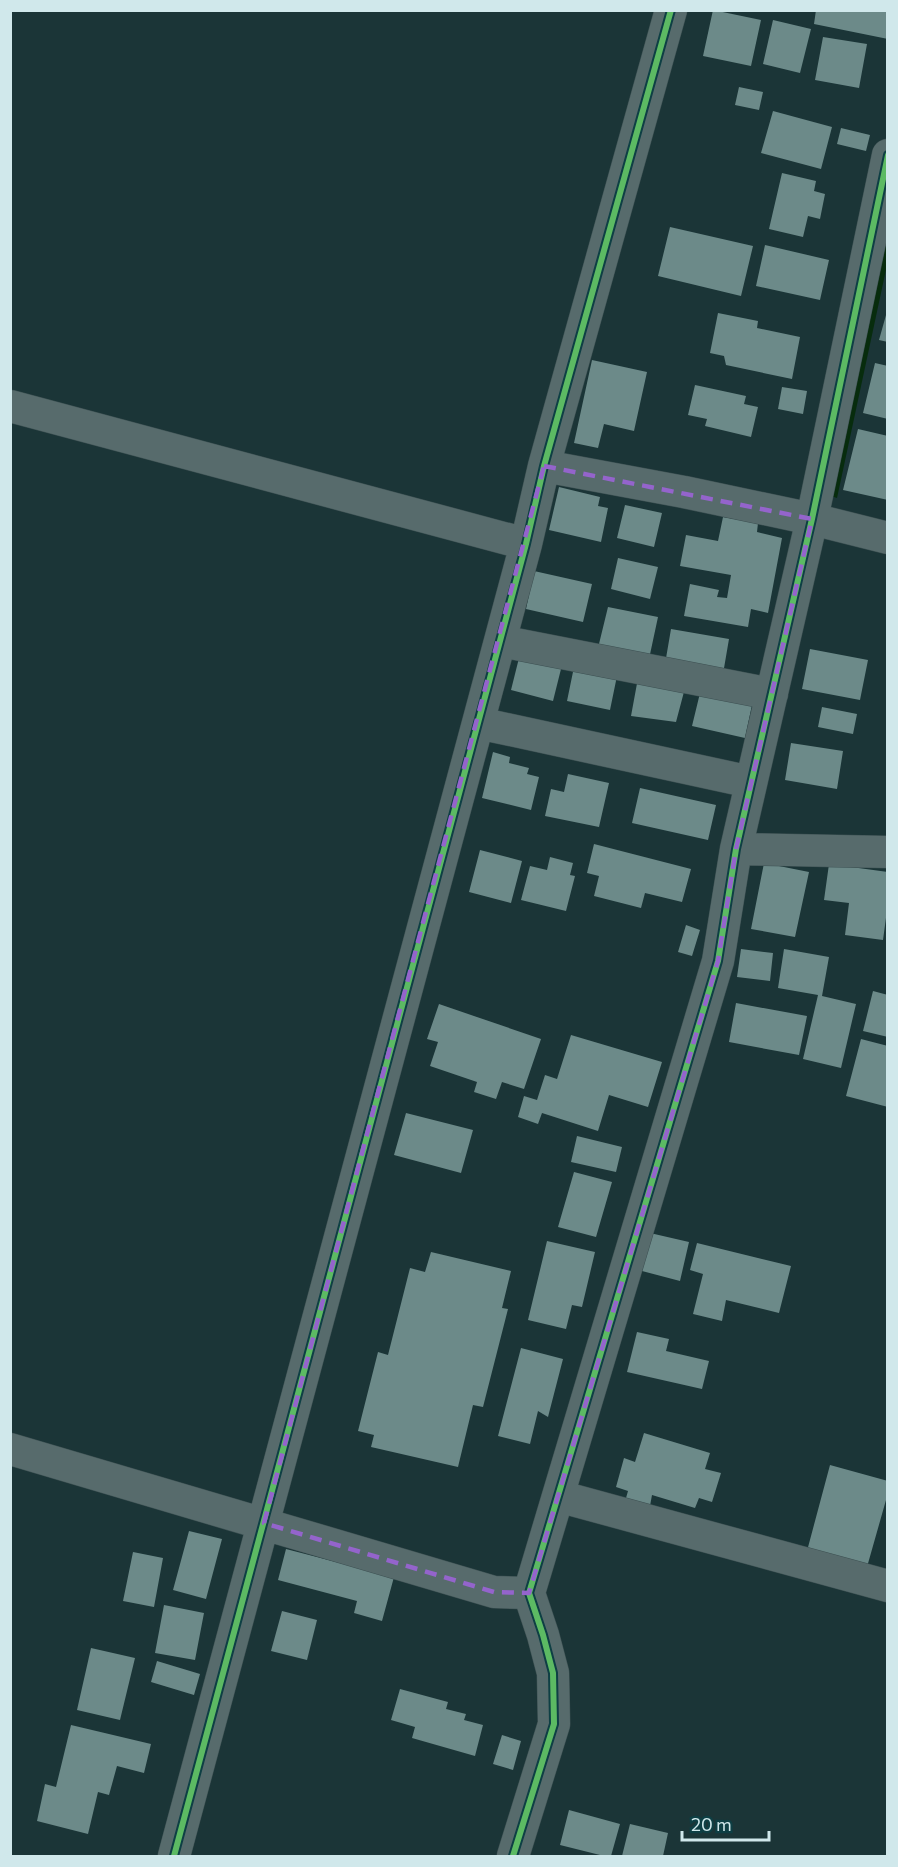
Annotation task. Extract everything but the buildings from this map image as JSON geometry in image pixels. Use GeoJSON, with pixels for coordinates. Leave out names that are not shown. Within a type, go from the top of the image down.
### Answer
{"type":"FeatureCollection","features":[{"type":"Feature","properties":{"kind":"street"},"geometry":{"type":"LineString","coordinates":[[174,1857],[526,544],[544,466],[671,10]]}},
{"type":"Feature","properties":{"kind":"street"},"geometry":{"type":"LineString","coordinates":[[513,1857],[554,1724],[553,1673],[529,1593],[718,961],[736,849],[812,519],[888,155]]}},
{"type":"Feature","properties":{"kind":"street"},"geometry":{"type":"LineString","coordinates":[[10,406],[526,544]]}},
{"type":"Feature","properties":{"kind":"street"},"geometry":{"type":"LineString","coordinates":[[544,466],[684,492],[812,519],[888,538]]}},
{"type":"Feature","properties":{"kind":"street"},"geometry":{"type":"LineString","coordinates":[[500,641],[772,694]]}},
{"type":"Feature","properties":{"kind":"street"},"geometry":{"type":"LineString","coordinates":[[478,723],[752,782]]}},
{"type":"Feature","properties":{"kind":"street"},"geometry":{"type":"LineString","coordinates":[[736,849],[888,852]]}},
{"type":"Feature","properties":{"kind":"street"},"geometry":{"type":"LineString","coordinates":[[10,1449],[494,1592],[529,1593]]}},
{"type":"Feature","properties":{"kind":"street"},"geometry":{"type":"LineString","coordinates":[[558,1496],[888,1586]]}},
{"type":"Feature","properties":{"kind":"highlighted area"},"geometry":{"type":"Polygon","coordinates":[[[544,466],[812,519],[736,849],[718,961],[529,1593],[494,1592],[264,1523],[544,466]]]}},
{"type":"Feature","properties":{"kind":"shaded area"},"geometry":{"type":"Polygon","coordinates":[[[887,216],[887,265],[837,498],[828,495],[887,216]]]}},
{"type":"Feature","properties":{"kind":"cycle path"},"geometry":{"type":"LineString","coordinates":[[174,1856],[526,544],[544,466],[671,10]]}},
{"type":"Feature","properties":{"kind":"cycle path"},"geometry":{"type":"LineString","coordinates":[[513,1856],[554,1724],[553,1673],[529,1593],[718,961],[736,849],[812,519],[888,155]]}}]}
